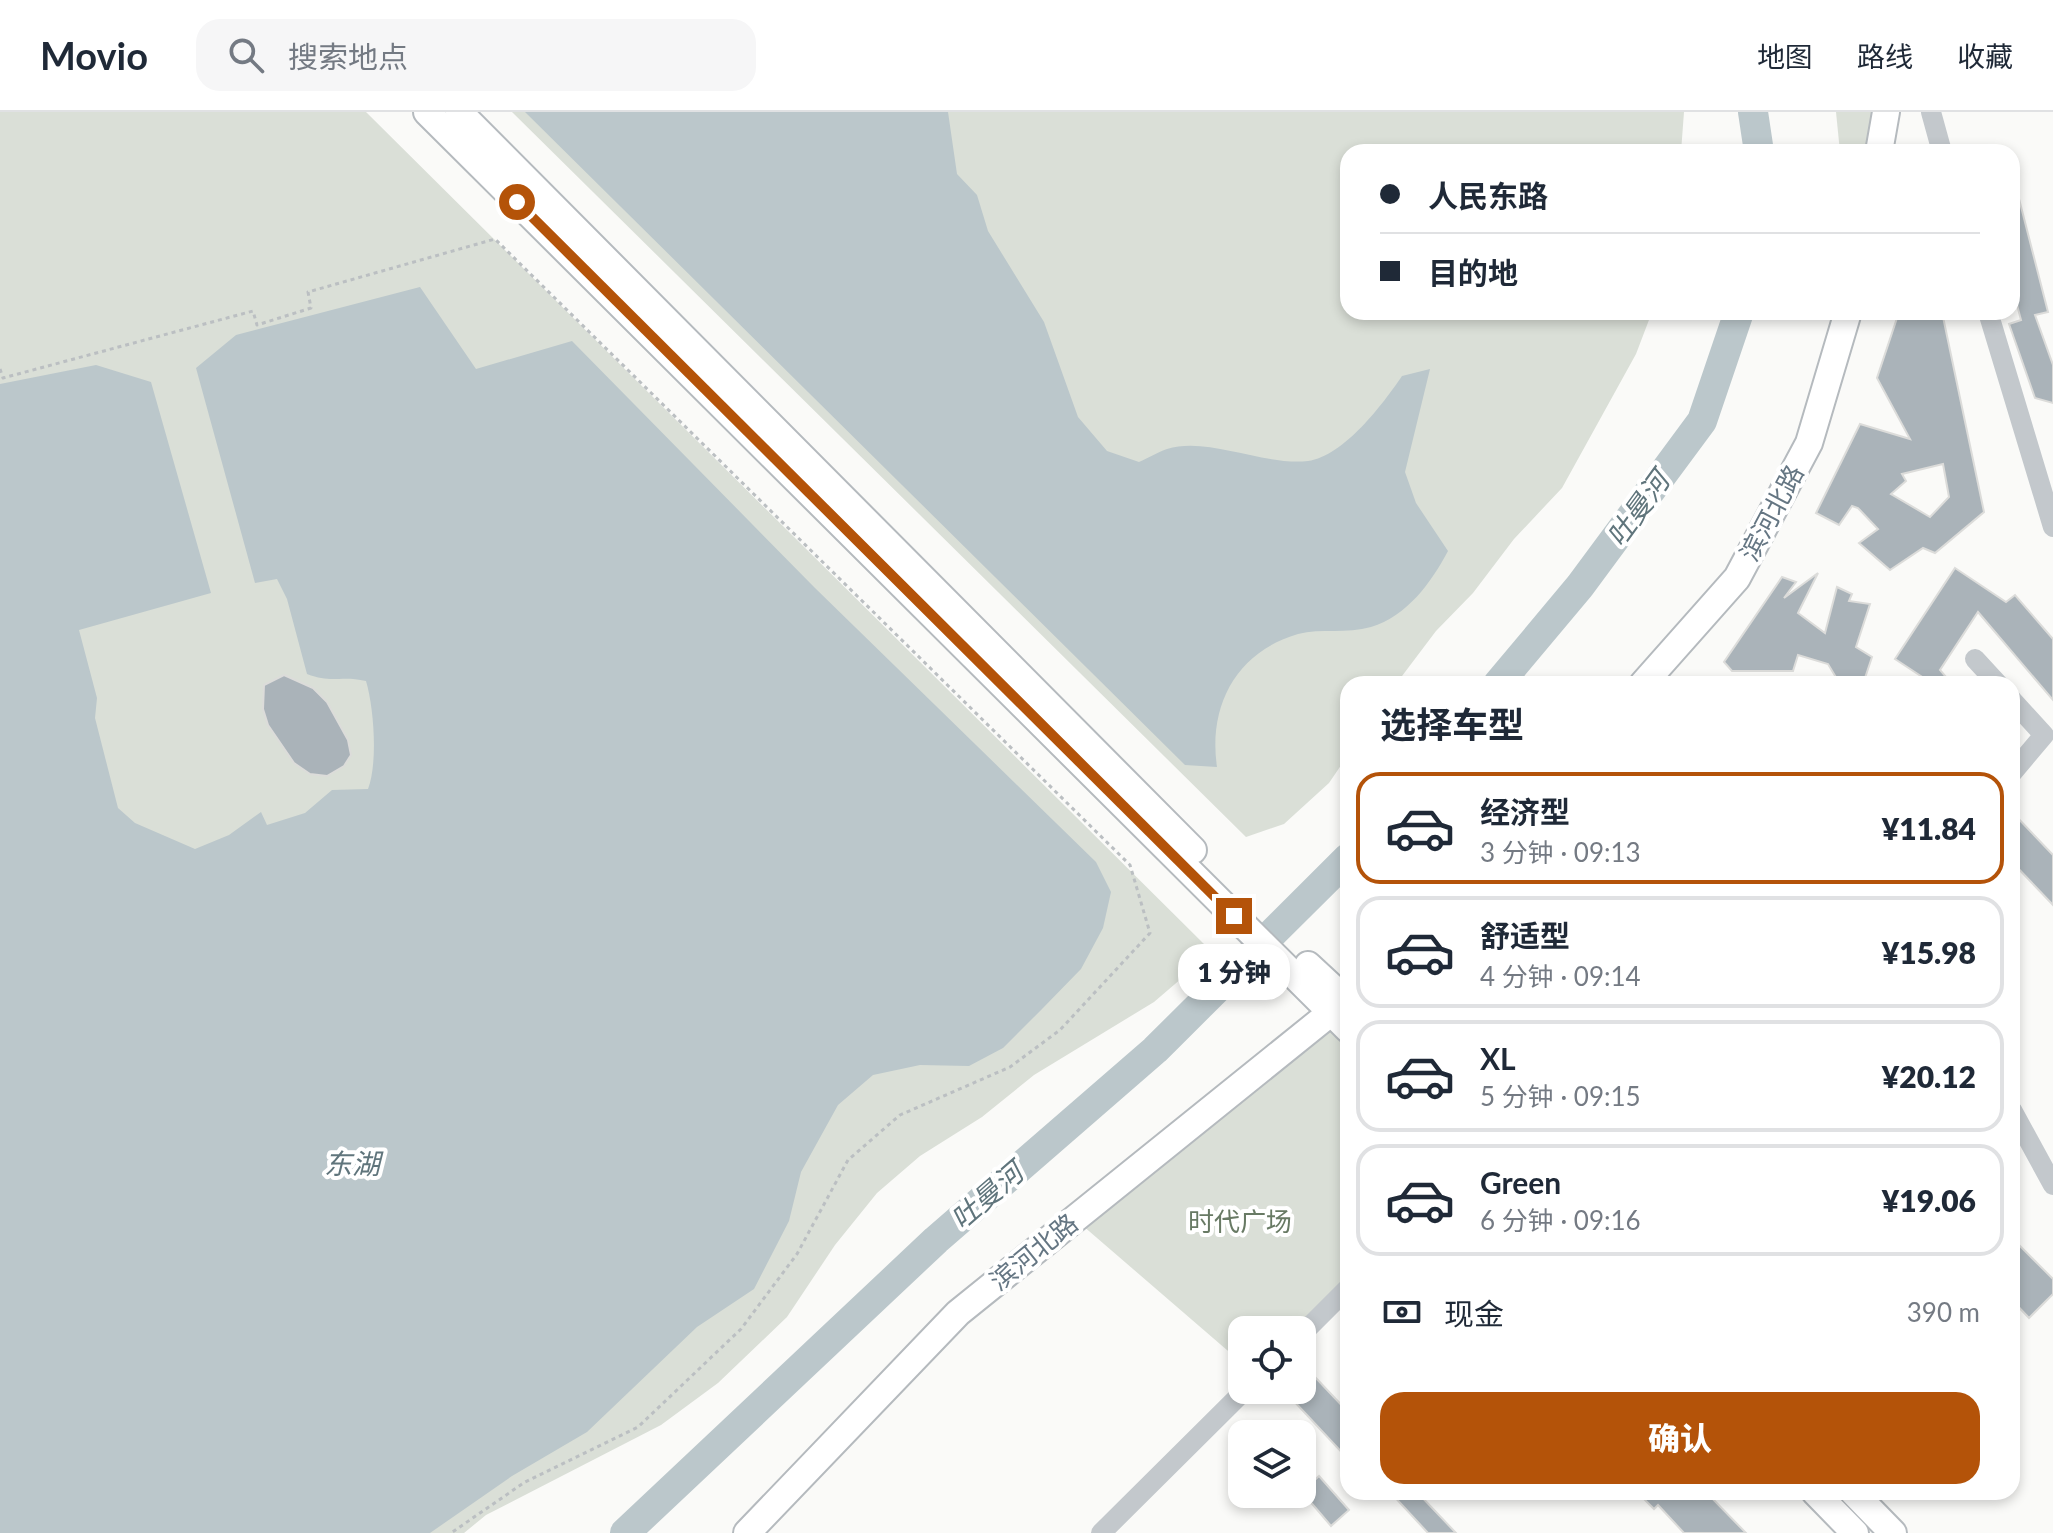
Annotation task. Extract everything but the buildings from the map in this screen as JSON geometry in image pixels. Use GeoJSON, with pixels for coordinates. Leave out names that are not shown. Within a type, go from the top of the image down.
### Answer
{"type":"FeatureCollection","features":[{"type":"Feature","properties":{"kind":"main road"},"geometry":{"type":"LineString","coordinates":[[427,112],[1305,974],[1340,1005]]}},
{"type":"Feature","properties":{"kind":"main road"},"geometry":{"type":"LineString","coordinates":[[459,112],[1196,866]]}},
{"type":"Feature","properties":{"kind":"main road"},"geometry":{"type":"LineString","coordinates":[[1880,144],[1886,112]]}},
{"type":"Feature","properties":{"kind":"main road","name":"滨河北路"},"geometry":{"type":"LineString","coordinates":[[1650,676],[1737,578],[1809,443],[1846,320]]}},
{"type":"Feature","properties":{"kind":"main road","name":"滨河北路"},"geometry":{"type":"LineString","coordinates":[[747,1533],[958,1313],[1340,1013]]}},
{"type":"Feature","properties":{"kind":"main road"},"geometry":{"type":"LineString","coordinates":[[1823,1500],[1855,1533]]}},
{"type":"Feature","properties":{"kind":"main road"},"geometry":{"type":"LineString","coordinates":[[1861,1500],[1893,1533]]}},
{"type":"Feature","properties":{"kind":"street"},"geometry":{"type":"LineString","coordinates":[[1931,112],[1940,144]]}},
{"type":"Feature","properties":{"kind":"street"},"geometry":{"type":"LineString","coordinates":[[1990,320],[2053,527]]}},
{"type":"Feature","properties":{"kind":"street"},"geometry":{"type":"LineString","coordinates":[[1975,659],[1991,676]]}},
{"type":"Feature","properties":{"kind":"street"},"geometry":{"type":"LineString","coordinates":[[2020,709],[2044,735],[2020,764]]}},
{"type":"Feature","properties":{"kind":"street"},"geometry":{"type":"LineString","coordinates":[[2020,1125],[2053,1185]]}},
{"type":"Feature","properties":{"kind":"street"},"geometry":{"type":"LineString","coordinates":[[1316,1320],[1340,1296]]}},
{"type":"Feature","properties":{"kind":"street"},"geometry":{"type":"LineString","coordinates":[[1101,1533],[1231,1404]]}},
{"type":"Feature","properties":{"kind":"path"},"geometry":{"type":"LineString","coordinates":[[0,369],[3,378],[253,311],[257,325],[311,308],[308,292],[495,239],[1130,865],[1150,933],[1060,1030],[1010,1067],[900,1115],[848,1160],[797,1254],[741,1329],[638,1427],[525,1482],[451,1533]]}},
{"type":"Feature","properties":{"kind":"green space","name":"东湖"},"geometry":{"type":"Polygon","coordinates":[[[0,112],[366,112],[1206,946],[1189,972],[1154,1002],[1034,1075],[982,1117],[920,1156],[877,1193],[835,1245],[787,1317],[718,1383],[661,1425],[486,1515],[464,1533],[0,1533],[0,112]]]}},
{"type":"Feature","properties":{"kind":"green space"},"geometry":{"type":"Polygon","coordinates":[[[512,112],[1684,112],[1682,144],[1340,144],[1340,320],[1649,320],[1636,354],[1562,488],[1514,539],[1473,593],[1436,631],[1402,676],[1340,676],[1340,767],[1329,783],[1284,824],[1246,837],[512,112]]]}},
{"type":"Feature","properties":{"kind":"green space"},"geometry":{"type":"Polygon","coordinates":[[[1836,112],[1883,112],[1879,144],[1839,144],[1836,112]]]}},
{"type":"Feature","properties":{"kind":"green space","name":"时代广场"},"geometry":{"type":"Polygon","coordinates":[[[1332,1013],[1340,1021],[1340,1295],[1316,1317],[1228,1316],[1228,1351],[1075,1219],[1332,1013]]]}},
{"type":"Feature","properties":{"kind":"water"},"geometry":{"type":"Polygon","coordinates":[[[525,112],[948,112],[957,174],[977,195],[988,231],[1044,322],[1078,417],[1107,451],[1139,462],[1167,449],[1200,446],[1273,459],[1308,461],[1322,457],[1349,439],[1402,376],[1430,369],[1405,472],[1416,503],[1448,551],[1417,597],[1384,622],[1362,629],[1298,634],[1276,642],[1258,654],[1231,684],[1222,703],[1215,745],[1217,767],[1185,765],[525,112]]]}},
{"type":"Feature","properties":{"kind":"water","name":"东湖"},"geometry":{"type":"Polygon","coordinates":[[[420,287],[476,369],[572,341],[815,588],[1096,862],[1111,892],[1103,928],[1081,969],[1003,1048],[969,1066],[920,1065],[873,1075],[838,1105],[801,1172],[789,1221],[754,1289],[697,1327],[587,1432],[512,1476],[430,1533],[0,1533],[0,384],[96,365],[151,382],[211,593],[79,630],[97,698],[95,718],[118,808],[135,823],[195,849],[229,835],[261,812],[267,825],[305,813],[332,790],[368,789],[374,751],[373,720],[366,681],[307,674],[287,599],[277,579],[255,583],[196,368],[236,335],[420,287]]]}},
{"type":"Feature","properties":{"kind":"waterway","name":"吐曼河"},"geometry":{"type":"LineString","coordinates":[[1753,112],[1758,144]]}},
{"type":"Feature","properties":{"kind":"waterway","name":"吐曼河"},"geometry":{"type":"LineString","coordinates":[[1505,676],[1580,586],[1702,421],[1736,320]]}},
{"type":"Feature","properties":{"kind":"waterway","name":"吐曼河"},"geometry":{"type":"LineString","coordinates":[[625,1533],[936,1240],[1155,1050],[1340,866]]}},
{"type":"Feature","properties":{"kind":"route"},"geometry":{"type":"LineString","coordinates":[[517,202],[1234,916]]}}]}
